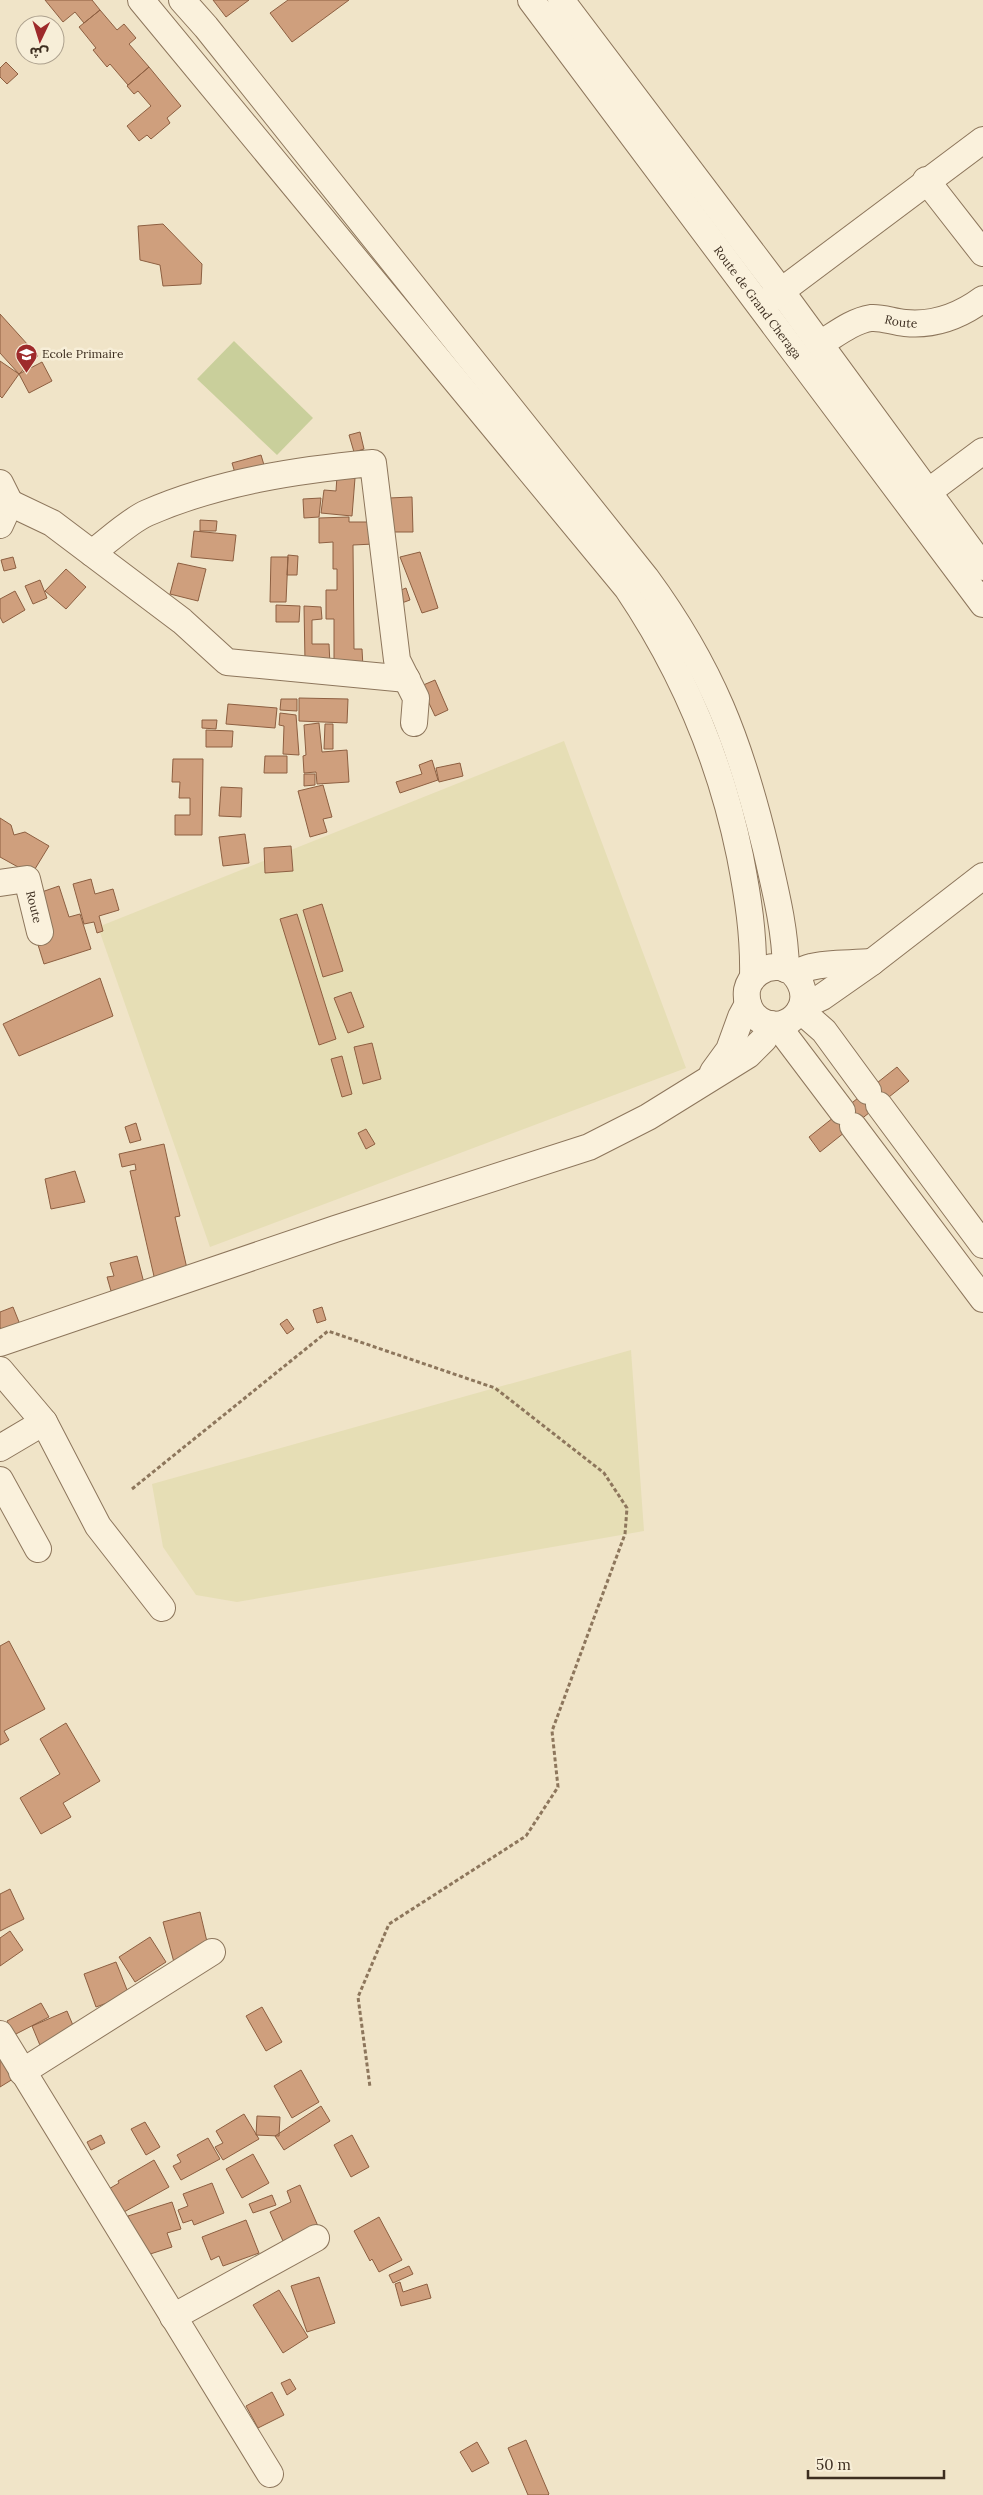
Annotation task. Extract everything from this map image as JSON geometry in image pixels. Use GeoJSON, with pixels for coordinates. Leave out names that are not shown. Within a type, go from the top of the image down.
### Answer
{"type":"FeatureCollection","features":[{"type":"Feature","properties":{"kind":"street"},"geometry":{"type":"LineString","coordinates":[[142,0],[620,581],[645,615],[689,695],[716,763],[734,827],[750,906],[753,977],[746,995],[748,1004],[759,1019],[774,1025],[847,1118],[983,1299]]}},
{"type":"Feature","properties":{"kind":"street"},"geometry":{"type":"LineString","coordinates":[[182,0],[646,578],[684,632],[729,722],[750,786],[781,911],[790,971],[804,988],[802,1008],[824,1031],[983,1245]]}},
{"type":"Feature","properties":{"kind":"street","name":"Route de Grand Cheraga"},"geometry":{"type":"LineString","coordinates":[[531,0],[983,604]]}},
{"type":"Feature","properties":{"kind":"street"},"geometry":{"type":"LineString","coordinates":[[561,0],[781,291],[983,566]]}},
{"type":"Feature","properties":{"kind":"street"},"geometry":{"type":"LineString","coordinates":[[760,307],[926,180],[983,140]]}},
{"type":"Feature","properties":{"kind":"street"},"geometry":{"type":"LineString","coordinates":[[926,180],[983,253]]}},
{"type":"Feature","properties":{"kind":"street","name":"Route"},"geometry":{"type":"LineString","coordinates":[[820,344],[863,320],[872,318],[904,323],[939,321],[966,312],[983,299]]}},
{"type":"Feature","properties":{"kind":"street"},"geometry":{"type":"LineString","coordinates":[[928,492],[983,451]]}},
{"type":"Feature","properties":{"kind":"street"},"geometry":{"type":"LineString","coordinates":[[92,553],[145,514],[207,491],[300,470],[373,463],[397,660],[416,698],[414,723]]}},
{"type":"Feature","properties":{"kind":"street"},"geometry":{"type":"LineString","coordinates":[[3,504],[52,523],[182,621],[227,662],[407,679]]}},
{"type":"Feature","properties":{"kind":"street"},"geometry":{"type":"LineString","coordinates":[[0,1344],[335,1229],[589,1146],[648,1117],[757,1048],[774,1025],[788,1022],[802,1008],[822,997],[872,962],[983,876]]}},
{"type":"Feature","properties":{"kind":"street","name":"Route"},"geometry":{"type":"LineString","coordinates":[[0,883],[27,879],[40,932]]}},
{"type":"Feature","properties":{"kind":"street"},"geometry":{"type":"LineString","coordinates":[[753,977],[764,969],[778,967],[790,971],[811,967],[872,962]]}},
{"type":"Feature","properties":{"kind":"street"},"geometry":{"type":"LineString","coordinates":[[710,1077],[729,1050],[748,1004]]}},
{"type":"Feature","properties":{"kind":"street"},"geometry":{"type":"LineString","coordinates":[[0,1370],[44,1422],[98,1526],[162,1608]]}},
{"type":"Feature","properties":{"kind":"street"},"geometry":{"type":"LineString","coordinates":[[0,1448],[44,1422]]}},
{"type":"Feature","properties":{"kind":"street"},"geometry":{"type":"LineString","coordinates":[[0,1480],[38,1549]]}},
{"type":"Feature","properties":{"kind":"street"},"geometry":{"type":"LineString","coordinates":[[22,2072],[212,1952]]}},
{"type":"Feature","properties":{"kind":"street"},"geometry":{"type":"LineString","coordinates":[[0,2034],[270,2474]]}},
{"type":"Feature","properties":{"kind":"street"},"geometry":{"type":"LineString","coordinates":[[173,2317],[316,2238]]}},
{"type":"Feature","properties":{"kind":"path"},"geometry":{"type":"LineString","coordinates":[[132,1489],[328,1331],[495,1388],[604,1473],[627,1508],[625,1534],[552,1731],[558,1787],[526,1836],[390,1924],[358,1997],[370,2087]]}},
{"type":"Feature","properties":{"kind":"shaded area"},"geometry":{"type":"Polygon","coordinates":[[[564,741],[686,1068],[210,1247],[98,927],[564,741]]]}},
{"type":"Feature","properties":{"kind":"shaded area"},"geometry":{"type":"Polygon","coordinates":[[[631,1350],[644,1531],[237,1602],[196,1595],[163,1547],[152,1484],[631,1350]]]}},
{"type":"Feature","properties":{"kind":"green space"},"geometry":{"type":"Polygon","coordinates":[[[234,341],[313,418],[277,455],[197,379],[234,341]]]}},
{"type":"Feature","properties":{"kind":"building"},"geometry":{"type":"Polygon","coordinates":[[[45,0],[92,0],[100,10],[84,23],[75,12],[65,20],[65,15],[57,15],[45,0]]]}},
{"type":"Feature","properties":{"kind":"building"},"geometry":{"type":"Polygon","coordinates":[[[213,0],[249,0],[226,17],[213,0]]]}},
{"type":"Feature","properties":{"kind":"building"},"geometry":{"type":"Polygon","coordinates":[[[288,0],[349,0],[292,42],[270,13],[288,0]]]}},
{"type":"Feature","properties":{"kind":"building"},"geometry":{"type":"Polygon","coordinates":[[[100,10],[117,30],[124,24],[136,38],[129,44],[149,67],[128,85],[110,64],[107,67],[93,50],[96,48],[79,27],[100,10]]]}},
{"type":"Feature","properties":{"kind":"building"},"geometry":{"type":"Polygon","coordinates":[[[6,62],[18,74],[7,84],[0,77],[0,68],[6,62]]]}},
{"type":"Feature","properties":{"kind":"building"},"geometry":{"type":"Polygon","coordinates":[[[149,67],[181,106],[167,118],[170,123],[151,139],[147,135],[139,141],[127,126],[151,106],[138,91],[134,94],[127,86],[149,67]]]}},
{"type":"Feature","properties":{"kind":"building"},"geometry":{"type":"Polygon","coordinates":[[[163,224],[202,264],[201,284],[163,286],[160,265],[140,260],[138,226],[163,224]]]}},
{"type":"Feature","properties":{"kind":"building"},"geometry":{"type":"Polygon","coordinates":[[[0,314],[38,356],[19,374],[0,353],[0,314]]]}},
{"type":"Feature","properties":{"kind":"building"},"geometry":{"type":"Polygon","coordinates":[[[0,361],[19,374],[2,398],[0,396],[0,361]]]}},
{"type":"Feature","properties":{"kind":"building"},"geometry":{"type":"Polygon","coordinates":[[[42,362],[52,381],[29,393],[19,374],[42,362]]]}},
{"type":"Feature","properties":{"kind":"building"},"geometry":{"type":"Polygon","coordinates":[[[360,432],[364,449],[354,452],[349,435],[360,432]]]}},
{"type":"Feature","properties":{"kind":"building"},"geometry":{"type":"Polygon","coordinates":[[[261,455],[264,465],[235,473],[232,463],[261,455]]]}},
{"type":"Feature","properties":{"kind":"building"},"geometry":{"type":"Polygon","coordinates":[[[337,476],[355,478],[352,516],[321,513],[324,490],[336,491],[337,476]]]}},
{"type":"Feature","properties":{"kind":"building"},"geometry":{"type":"Polygon","coordinates":[[[412,497],[413,532],[390,532],[389,498],[412,497]]]}},
{"type":"Feature","properties":{"kind":"building"},"geometry":{"type":"Polygon","coordinates":[[[321,498],[319,517],[304,518],[303,499],[321,498]]]}},
{"type":"Feature","properties":{"kind":"building"},"geometry":{"type":"Polygon","coordinates":[[[349,517],[349,522],[374,522],[374,544],[353,545],[354,649],[362,649],[363,667],[334,667],[334,619],[326,619],[326,590],[337,590],[337,569],[333,569],[333,542],[319,543],[319,518],[349,517]]]}},
{"type":"Feature","properties":{"kind":"building"},"geometry":{"type":"Polygon","coordinates":[[[200,520],[217,521],[216,531],[200,531],[200,520]]]}},
{"type":"Feature","properties":{"kind":"building"},"geometry":{"type":"Polygon","coordinates":[[[194,531],[236,535],[233,561],[191,557],[194,531]]]}},
{"type":"Feature","properties":{"kind":"building"},"geometry":{"type":"Polygon","coordinates":[[[420,552],[438,608],[422,613],[400,557],[420,552]]]}},
{"type":"Feature","properties":{"kind":"building"},"geometry":{"type":"Polygon","coordinates":[[[288,555],[298,556],[297,575],[287,575],[288,555]]]}},
{"type":"Feature","properties":{"kind":"building"},"geometry":{"type":"Polygon","coordinates":[[[13,557],[16,568],[4,571],[1,560],[13,557]]]}},
{"type":"Feature","properties":{"kind":"building"},"geometry":{"type":"Polygon","coordinates":[[[271,557],[288,557],[286,602],[270,602],[271,557]]]}},
{"type":"Feature","properties":{"kind":"building"},"geometry":{"type":"Polygon","coordinates":[[[178,563],[206,569],[198,601],[170,594],[178,563]]]}},
{"type":"Feature","properties":{"kind":"building"},"geometry":{"type":"Polygon","coordinates":[[[66,569],[86,587],[66,609],[45,591],[66,569]]]}},
{"type":"Feature","properties":{"kind":"building"},"geometry":{"type":"Polygon","coordinates":[[[40,580],[47,598],[33,604],[25,586],[40,580]]]}},
{"type":"Feature","properties":{"kind":"building"},"geometry":{"type":"Polygon","coordinates":[[[406,588],[410,600],[399,604],[396,592],[406,588]]]}},
{"type":"Feature","properties":{"kind":"building"},"geometry":{"type":"Polygon","coordinates":[[[15,591],[25,610],[3,623],[0,617],[0,599],[15,591]]]}},
{"type":"Feature","properties":{"kind":"building"},"geometry":{"type":"Polygon","coordinates":[[[276,605],[300,606],[299,622],[276,622],[276,605]]]}},
{"type":"Feature","properties":{"kind":"building"},"geometry":{"type":"Polygon","coordinates":[[[304,606],[321,607],[322,619],[312,620],[312,644],[329,644],[330,665],[305,661],[304,606]]]}},
{"type":"Feature","properties":{"kind":"building"},"geometry":{"type":"Polygon","coordinates":[[[435,680],[448,710],[435,716],[421,686],[435,680]]]}},
{"type":"Feature","properties":{"kind":"building"},"geometry":{"type":"Polygon","coordinates":[[[299,698],[348,699],[347,723],[299,721],[299,698]]]}},
{"type":"Feature","properties":{"kind":"building"},"geometry":{"type":"Polygon","coordinates":[[[281,699],[297,699],[297,711],[280,710],[281,699]]]}},
{"type":"Feature","properties":{"kind":"building"},"geometry":{"type":"Polygon","coordinates":[[[228,704],[277,708],[275,728],[226,724],[228,704]]]}},
{"type":"Feature","properties":{"kind":"building"},"geometry":{"type":"Polygon","coordinates":[[[280,713],[296,715],[299,755],[283,754],[284,726],[279,725],[280,713]]]}},
{"type":"Feature","properties":{"kind":"building"},"geometry":{"type":"Polygon","coordinates":[[[202,720],[217,720],[216,729],[202,728],[202,720]]]}},
{"type":"Feature","properties":{"kind":"building"},"geometry":{"type":"Polygon","coordinates":[[[319,723],[322,752],[347,750],[349,782],[317,784],[316,772],[304,773],[303,756],[306,755],[304,725],[319,723]]]}},
{"type":"Feature","properties":{"kind":"building"},"geometry":{"type":"Polygon","coordinates":[[[325,724],[333,724],[333,749],[324,749],[325,724]]]}},
{"type":"Feature","properties":{"kind":"building"},"geometry":{"type":"Polygon","coordinates":[[[206,730],[233,731],[232,747],[206,747],[206,730]]]}},
{"type":"Feature","properties":{"kind":"building"},"geometry":{"type":"Polygon","coordinates":[[[265,756],[287,756],[287,773],[264,773],[265,756]]]}},
{"type":"Feature","properties":{"kind":"building"},"geometry":{"type":"Polygon","coordinates":[[[173,759],[203,759],[202,835],[175,835],[175,815],[190,815],[190,798],[179,798],[180,782],[172,782],[173,759]]]}},
{"type":"Feature","properties":{"kind":"building"},"geometry":{"type":"Polygon","coordinates":[[[432,760],[438,780],[400,793],[396,782],[422,774],[419,765],[432,760]]]}},
{"type":"Feature","properties":{"kind":"building"},"geometry":{"type":"Polygon","coordinates":[[[460,763],[463,776],[439,782],[436,768],[460,763]]]}},
{"type":"Feature","properties":{"kind":"building"},"geometry":{"type":"Polygon","coordinates":[[[304,774],[315,774],[315,785],[304,786],[304,774]]]}},
{"type":"Feature","properties":{"kind":"building"},"geometry":{"type":"Polygon","coordinates":[[[323,785],[332,817],[323,819],[327,832],[310,837],[298,791],[323,785]]]}},
{"type":"Feature","properties":{"kind":"building"},"geometry":{"type":"Polygon","coordinates":[[[221,787],[242,788],[241,817],[219,816],[221,787]]]}},
{"type":"Feature","properties":{"kind":"building"},"geometry":{"type":"Polygon","coordinates":[[[0,818],[11,825],[14,835],[25,832],[49,846],[27,882],[18,867],[0,857],[0,818]]]}},
{"type":"Feature","properties":{"kind":"building"},"geometry":{"type":"Polygon","coordinates":[[[245,834],[249,863],[223,866],[219,837],[245,834]]]}},
{"type":"Feature","properties":{"kind":"building"},"geometry":{"type":"Polygon","coordinates":[[[291,846],[293,871],[265,873],[264,848],[291,846]]]}},
{"type":"Feature","properties":{"kind":"building"},"geometry":{"type":"Polygon","coordinates":[[[91,879],[95,894],[113,889],[119,910],[99,916],[103,931],[97,933],[94,922],[84,924],[73,884],[91,879]]]}},
{"type":"Feature","properties":{"kind":"building"},"geometry":{"type":"Polygon","coordinates":[[[59,886],[69,917],[80,914],[91,949],[44,964],[34,932],[36,894],[59,886]]]}},
{"type":"Feature","properties":{"kind":"building"},"geometry":{"type":"Polygon","coordinates":[[[322,904],[343,971],[323,977],[303,910],[322,904]]]}},
{"type":"Feature","properties":{"kind":"building"},"geometry":{"type":"Polygon","coordinates":[[[297,914],[336,1039],[319,1045],[280,919],[297,914]]]}},
{"type":"Feature","properties":{"kind":"building"},"geometry":{"type":"Polygon","coordinates":[[[100,978],[113,1016],[19,1056],[3,1024],[100,978]]]}},
{"type":"Feature","properties":{"kind":"building"},"geometry":{"type":"Polygon","coordinates":[[[351,992],[364,1027],[348,1033],[334,998],[351,992]]]}},
{"type":"Feature","properties":{"kind":"building"},"geometry":{"type":"Polygon","coordinates":[[[372,1043],[381,1079],[363,1084],[354,1047],[372,1043]]]}},
{"type":"Feature","properties":{"kind":"building"},"geometry":{"type":"Polygon","coordinates":[[[342,1056],[352,1094],[342,1097],[331,1059],[342,1056]]]}},
{"type":"Feature","properties":{"kind":"building"},"geometry":{"type":"Polygon","coordinates":[[[897,1067],[909,1081],[820,1152],[809,1137],[897,1067]]]}},
{"type":"Feature","properties":{"kind":"building"},"geometry":{"type":"Polygon","coordinates":[[[136,1123],[141,1140],[130,1143],[125,1127],[136,1123]]]}},
{"type":"Feature","properties":{"kind":"building"},"geometry":{"type":"Polygon","coordinates":[[[366,1129],[375,1144],[366,1149],[358,1133],[366,1129]]]}},
{"type":"Feature","properties":{"kind":"building"},"geometry":{"type":"Polygon","coordinates":[[[164,1144],[180,1216],[175,1217],[189,1277],[156,1285],[130,1171],[136,1170],[135,1164],[122,1167],[119,1154],[164,1144]]]}},
{"type":"Feature","properties":{"kind":"building"},"geometry":{"type":"Polygon","coordinates":[[[75,1171],[85,1202],[51,1209],[45,1179],[75,1171]]]}},
{"type":"Feature","properties":{"kind":"building"},"geometry":{"type":"Polygon","coordinates":[[[137,1256],[144,1283],[111,1291],[107,1277],[114,1276],[110,1263],[137,1256]]]}},
{"type":"Feature","properties":{"kind":"building"},"geometry":{"type":"Polygon","coordinates":[[[13,1307],[21,1327],[3,1334],[0,1327],[0,1312],[13,1307]]]}},
{"type":"Feature","properties":{"kind":"building"},"geometry":{"type":"Polygon","coordinates":[[[322,1307],[326,1320],[317,1323],[313,1310],[322,1307]]]}},
{"type":"Feature","properties":{"kind":"building"},"geometry":{"type":"Polygon","coordinates":[[[287,1319],[294,1329],[287,1334],[280,1324],[287,1319]]]}},
{"type":"Feature","properties":{"kind":"building"},"geometry":{"type":"Polygon","coordinates":[[[9,1641],[45,1709],[4,1731],[9,1740],[0,1745],[0,1646],[9,1641]]]}},
{"type":"Feature","properties":{"kind":"building"},"geometry":{"type":"Polygon","coordinates":[[[66,1723],[100,1781],[63,1803],[71,1817],[41,1834],[20,1798],[60,1774],[40,1739],[66,1723]]]}},
{"type":"Feature","properties":{"kind":"building"},"geometry":{"type":"Polygon","coordinates":[[[10,1889],[24,1919],[0,1931],[0,1894],[10,1889]]]}},
{"type":"Feature","properties":{"kind":"building"},"geometry":{"type":"Polygon","coordinates":[[[200,1912],[208,1946],[186,1952],[189,1963],[175,1966],[163,1922],[200,1912]]]}},
{"type":"Feature","properties":{"kind":"building"},"geometry":{"type":"Polygon","coordinates":[[[10,1931],[23,1950],[0,1966],[0,1938],[10,1931]]]}},
{"type":"Feature","properties":{"kind":"building"},"geometry":{"type":"Polygon","coordinates":[[[150,1937],[166,1962],[135,1982],[119,1957],[150,1937]]]}},
{"type":"Feature","properties":{"kind":"building"},"geometry":{"type":"Polygon","coordinates":[[[116,1962],[129,1995],[96,2007],[84,1974],[116,1962]]]}},
{"type":"Feature","properties":{"kind":"building"},"geometry":{"type":"Polygon","coordinates":[[[41,2003],[49,2017],[14,2035],[7,2021],[41,2003]]]}},
{"type":"Feature","properties":{"kind":"building"},"geometry":{"type":"Polygon","coordinates":[[[262,2007],[282,2042],[266,2051],[246,2016],[262,2007]]]}},
{"type":"Feature","properties":{"kind":"building"},"geometry":{"type":"Polygon","coordinates":[[[67,2011],[77,2035],[42,2050],[32,2026],[67,2011]]]}},
{"type":"Feature","properties":{"kind":"building"},"geometry":{"type":"Polygon","coordinates":[[[0,2058],[13,2079],[0,2087],[0,2058]]]}},
{"type":"Feature","properties":{"kind":"building"},"geometry":{"type":"Polygon","coordinates":[[[301,2070],[319,2102],[292,2118],[274,2086],[301,2070]]]}},
{"type":"Feature","properties":{"kind":"building"},"geometry":{"type":"Polygon","coordinates":[[[321,2106],[330,2121],[284,2150],[275,2136],[321,2106]]]}},
{"type":"Feature","properties":{"kind":"building"},"geometry":{"type":"Polygon","coordinates":[[[244,2114],[259,2139],[223,2160],[215,2147],[223,2143],[216,2131],[244,2114]]]}},
{"type":"Feature","properties":{"kind":"building"},"geometry":{"type":"Polygon","coordinates":[[[257,2116],[280,2117],[279,2136],[256,2135],[257,2116]]]}},
{"type":"Feature","properties":{"kind":"building"},"geometry":{"type":"Polygon","coordinates":[[[145,2122],[160,2147],[146,2155],[131,2129],[145,2122]]]}},
{"type":"Feature","properties":{"kind":"building"},"geometry":{"type":"Polygon","coordinates":[[[101,2135],[105,2143],[91,2150],[87,2142],[101,2135]]]}},
{"type":"Feature","properties":{"kind":"building"},"geometry":{"type":"Polygon","coordinates":[[[352,2135],[369,2167],[351,2177],[334,2145],[352,2135]]]}},
{"type":"Feature","properties":{"kind":"building"},"geometry":{"type":"Polygon","coordinates":[[[208,2138],[220,2159],[181,2180],[173,2166],[181,2162],[177,2155],[208,2138]]]}},
{"type":"Feature","properties":{"kind":"building"},"geometry":{"type":"Polygon","coordinates":[[[253,2154],[269,2183],[242,2198],[226,2169],[253,2154]]]}},
{"type":"Feature","properties":{"kind":"building"},"geometry":{"type":"Polygon","coordinates":[[[154,2160],[169,2187],[115,2217],[102,2193],[119,2183],[118,2181],[154,2160]]]}},
{"type":"Feature","properties":{"kind":"building"},"geometry":{"type":"Polygon","coordinates":[[[212,2183],[224,2213],[194,2225],[192,2220],[183,2223],[178,2210],[188,2206],[183,2194],[212,2183]]]}},
{"type":"Feature","properties":{"kind":"building"},"geometry":{"type":"Polygon","coordinates":[[[300,2185],[321,2233],[299,2234],[283,2241],[270,2212],[291,2202],[287,2191],[300,2185]]]}},
{"type":"Feature","properties":{"kind":"building"},"geometry":{"type":"Polygon","coordinates":[[[272,2195],[276,2205],[253,2213],[249,2204],[272,2195]]]}},
{"type":"Feature","properties":{"kind":"building"},"geometry":{"type":"Polygon","coordinates":[[[172,2202],[181,2229],[167,2233],[172,2247],[141,2257],[128,2216],[172,2202]]]}},
{"type":"Feature","properties":{"kind":"building"},"geometry":{"type":"Polygon","coordinates":[[[379,2217],[402,2260],[379,2272],[372,2259],[370,2261],[354,2231],[379,2217]]]}},
{"type":"Feature","properties":{"kind":"building"},"geometry":{"type":"Polygon","coordinates":[[[246,2220],[259,2253],[223,2266],[219,2256],[211,2260],[202,2237],[246,2220]]]}},
{"type":"Feature","properties":{"kind":"building"},"geometry":{"type":"Polygon","coordinates":[[[409,2266],[413,2274],[393,2283],[389,2275],[409,2266]]]}},
{"type":"Feature","properties":{"kind":"building"},"geometry":{"type":"Polygon","coordinates":[[[319,2277],[335,2323],[307,2332],[291,2286],[319,2277]]]}},
{"type":"Feature","properties":{"kind":"building"},"geometry":{"type":"Polygon","coordinates":[[[400,2282],[403,2292],[427,2284],[431,2298],[401,2306],[395,2284],[400,2282]]]}},
{"type":"Feature","properties":{"kind":"building"},"geometry":{"type":"Polygon","coordinates":[[[279,2290],[308,2337],[283,2353],[253,2305],[279,2290]]]}},
{"type":"Feature","properties":{"kind":"building"},"geometry":{"type":"Polygon","coordinates":[[[290,2379],[296,2389],[287,2395],[281,2383],[290,2379]]]}},
{"type":"Feature","properties":{"kind":"building"},"geometry":{"type":"Polygon","coordinates":[[[272,2392],[284,2415],[258,2428],[246,2406],[272,2392]]]}},
{"type":"Feature","properties":{"kind":"building"},"geometry":{"type":"Polygon","coordinates":[[[526,2440],[548,2495],[528,2495],[508,2448],[526,2440]]]}},
{"type":"Feature","properties":{"kind":"building"},"geometry":{"type":"Polygon","coordinates":[[[477,2442],[489,2463],[472,2472],[460,2452],[477,2442]]]}},
{"type":"Feature","properties":{"kind":"place","name":"Ecole Primaire"},"geometry":{"type":"Point","coordinates":[26,373]}}]}
